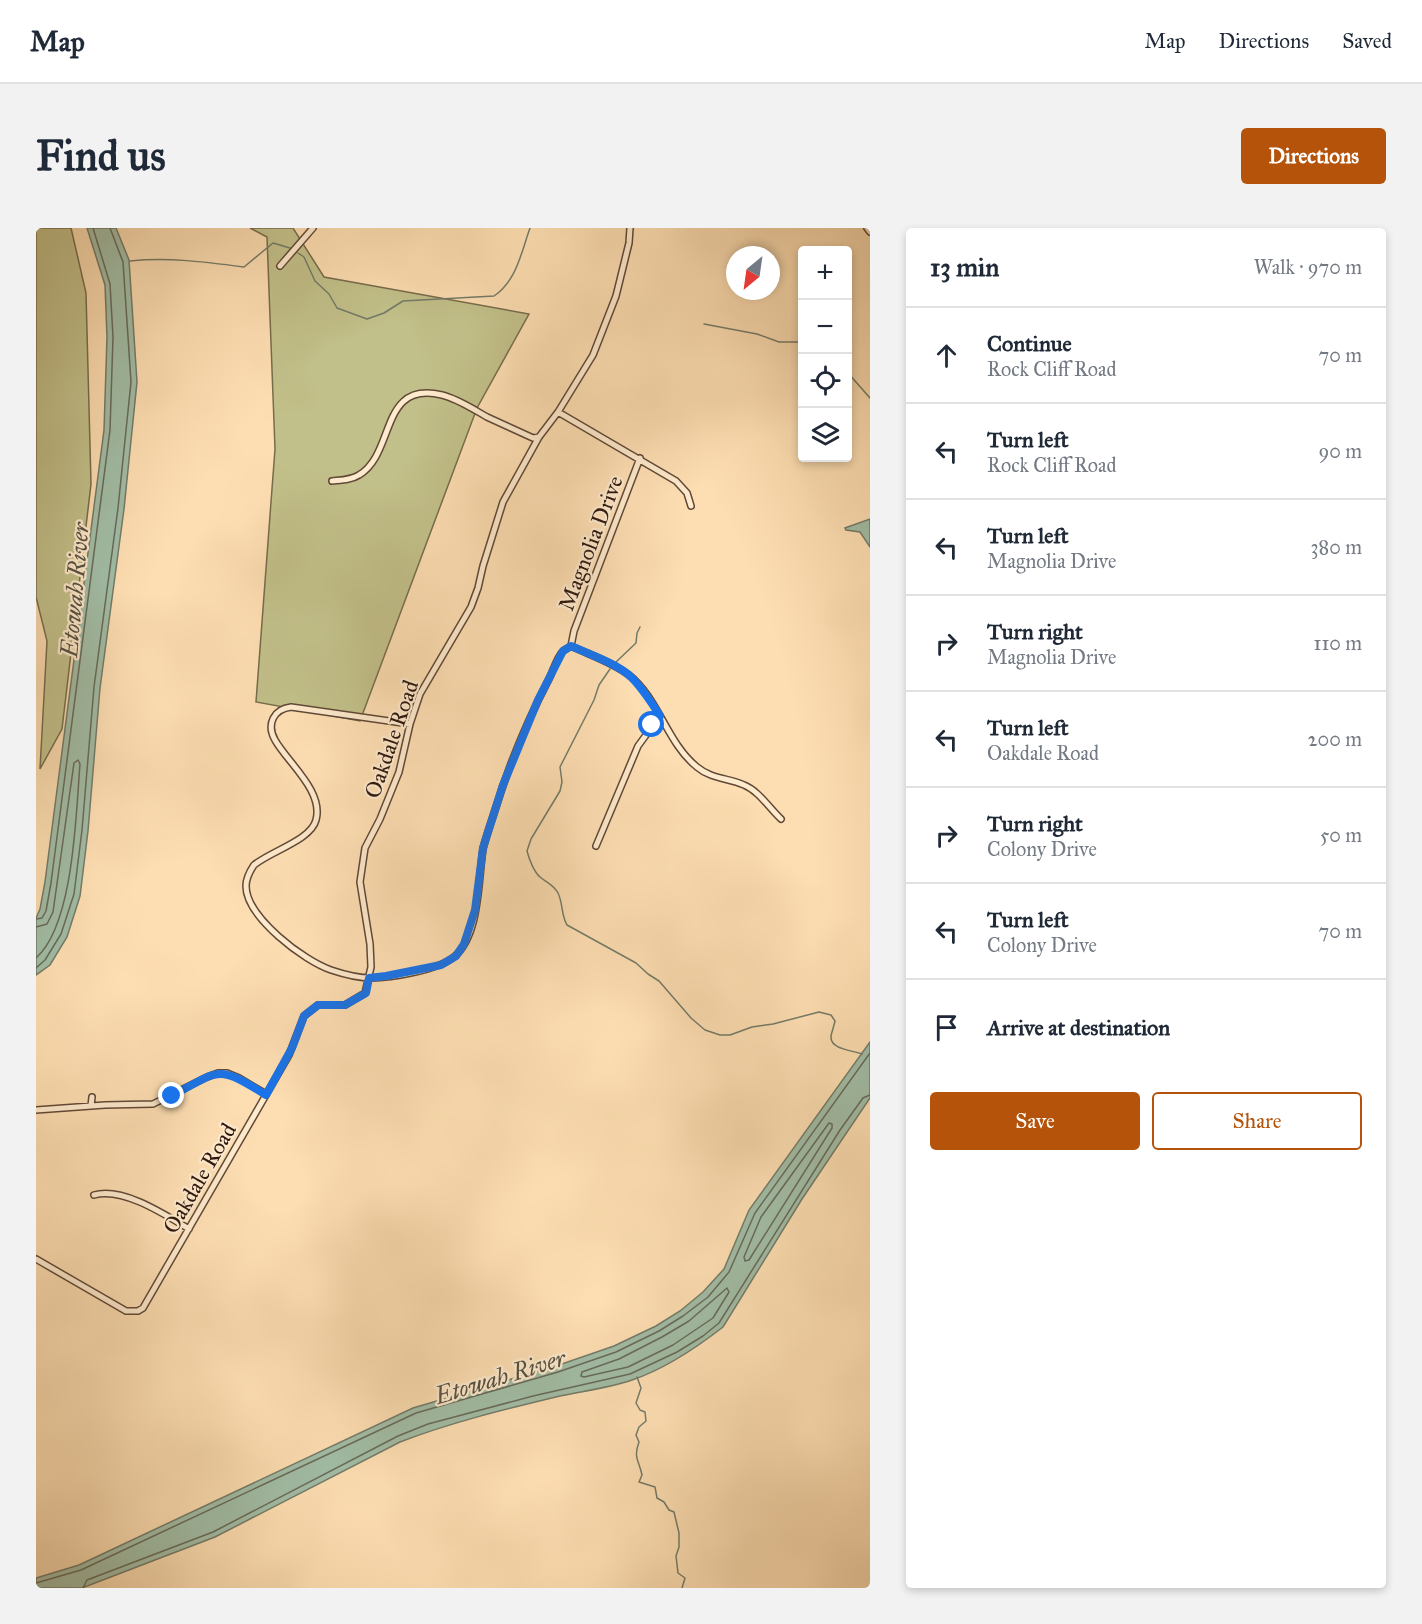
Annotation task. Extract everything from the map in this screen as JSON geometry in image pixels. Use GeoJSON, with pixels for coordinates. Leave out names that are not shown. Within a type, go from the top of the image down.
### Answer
{"type":"FeatureCollection","features":[{"type":"Feature","properties":{"kind":"street"},"geometry":{"type":"LineString","coordinates":[[280,267],[313,228]]}},
{"type":"Feature","properties":{"kind":"street","name":"Oakdale Road"},"geometry":{"type":"LineString","coordinates":[[36,1259],[115,1306],[126,1311],[138,1311],[143,1308],[292,1048],[304,1016],[318,1005],[345,1005],[366,993],[371,967],[370,944],[360,882],[368,839],[380,819],[399,772],[410,724],[420,694],[471,607],[503,502],[539,437],[558,412],[593,355],[616,296],[629,243],[630,228]]}},
{"type":"Feature","properties":{"kind":"street"},"geometry":{"type":"LineString","coordinates":[[867,228],[870,232]]}},
{"type":"Feature","properties":{"kind":"street"},"geometry":{"type":"LineString","coordinates":[[332,481],[351,479],[368,468],[382,445],[398,407],[410,397],[418,394],[445,395],[533,438],[539,437]]}},
{"type":"Feature","properties":{"kind":"street"},"geometry":{"type":"LineString","coordinates":[[558,412],[676,480],[687,493],[691,506]]}},
{"type":"Feature","properties":{"kind":"street","name":"Magnolia Drive"},"geometry":{"type":"LineString","coordinates":[[369,978],[441,965],[456,956],[464,944],[474,917],[483,848],[503,785],[538,700],[563,651],[571,646],[574,631],[640,458]]}},
{"type":"Feature","properties":{"kind":"street"},"geometry":{"type":"LineString","coordinates":[[571,646],[630,676],[646,693],[685,754],[698,768],[716,777],[745,785],[765,801],[781,819]]}},
{"type":"Feature","properties":{"kind":"street"},"geometry":{"type":"LineString","coordinates":[[369,978],[330,970],[301,953],[272,930],[255,909],[249,897],[246,887],[254,865],[308,832],[316,819],[316,805],[312,792],[276,741],[271,725],[277,711],[291,707],[410,724]]}},
{"type":"Feature","properties":{"kind":"street"},"geometry":{"type":"LineString","coordinates":[[596,846],[638,746],[660,716]]}},
{"type":"Feature","properties":{"kind":"street"},"geometry":{"type":"LineString","coordinates":[[36,1110],[153,1104],[218,1073],[227,1073],[239,1078],[266,1095]]}},
{"type":"Feature","properties":{"kind":"street"},"geometry":{"type":"LineString","coordinates":[[91,1106],[92,1097]]}},
{"type":"Feature","properties":{"kind":"street"},"geometry":{"type":"LineString","coordinates":[[94,1195],[103,1192],[120,1195],[160,1212],[189,1229]]}},
{"type":"Feature","properties":{"kind":"shaded area"},"geometry":{"type":"Polygon","coordinates":[[[36,228],[71,228],[86,293],[91,484],[62,729],[40,769],[47,641],[36,597],[36,228]]]}},
{"type":"Feature","properties":{"kind":"shaded area"},"geometry":{"type":"Polygon","coordinates":[[[250,228],[293,228],[324,277],[529,314],[477,408],[360,721],[256,702],[275,449],[267,237],[250,228]]]}},
{"type":"Feature","properties":{"kind":"water","name":"Etowah River"},"geometry":{"type":"Polygon","coordinates":[[[87,228],[116,228],[129,260],[137,382],[124,509],[100,688],[80,896],[67,937],[50,965],[36,975],[36,918],[45,882],[104,430],[107,337],[105,285],[87,228]]]}},
{"type":"Feature","properties":{"kind":"water"},"geometry":{"type":"Polygon","coordinates":[[[870,519],[870,547],[860,532],[845,528],[870,519]]]}},
{"type":"Feature","properties":{"kind":"water","name":"Etowah River"},"geometry":{"type":"Polygon","coordinates":[[[870,1042],[870,1098],[802,1199],[723,1327],[691,1350],[656,1370],[623,1383],[499,1411],[400,1442],[215,1537],[82,1588],[36,1588],[36,1578],[79,1565],[413,1408],[556,1366],[614,1346],[656,1326],[680,1311],[703,1292],[724,1269],[749,1210],[870,1042]]]}},
{"type":"Feature","properties":{"kind":"waterway"},"geometry":{"type":"LineString","coordinates":[[298,253],[304,257],[315,281],[329,294],[337,308],[367,319],[384,313],[403,301],[494,296],[502,290],[513,274],[530,228]]}},
{"type":"Feature","properties":{"kind":"waterway"},"geometry":{"type":"LineString","coordinates":[[130,261],[173,260],[244,267],[273,243],[290,248]]}},
{"type":"Feature","properties":{"kind":"waterway"},"geometry":{"type":"LineString","coordinates":[[704,324],[757,334],[779,342],[798,342]]}},
{"type":"Feature","properties":{"kind":"waterway"},"geometry":{"type":"LineString","coordinates":[[852,378],[870,398]]}},
{"type":"Feature","properties":{"kind":"waterway"},"geometry":{"type":"LineString","coordinates":[[616,662],[636,643],[640,627]]}},
{"type":"Feature","properties":{"kind":"waterway"},"geometry":{"type":"LineString","coordinates":[[610,669],[599,685],[594,700],[560,767],[562,782],[560,791],[531,839],[527,851],[538,875],[558,893],[567,925],[636,963],[659,981],[691,1018],[705,1030],[720,1035],[730,1035],[752,1027],[819,1012],[831,1015],[835,1021],[831,1036],[834,1044],[842,1049],[862,1054]]}},
{"type":"Feature","properties":{"kind":"waterway"},"geometry":{"type":"LineString","coordinates":[[637,1377],[641,1388],[636,1403],[640,1410],[645,1412],[646,1421],[639,1427],[636,1435],[639,1442],[637,1456],[642,1475],[639,1482],[655,1487],[657,1498],[674,1512],[679,1533],[679,1547],[676,1556],[678,1573],[685,1578],[682,1588]]}},
{"type":"Feature","properties":{"kind":"route"},"geometry":{"type":"LineString","coordinates":[[172,1096],[218,1073],[227,1073],[239,1078],[266,1095],[292,1048],[304,1016],[318,1005],[345,1005],[366,993],[369,978],[441,965],[456,956],[469,934],[481,875],[483,848],[503,785],[538,700],[563,651],[571,646],[630,676],[646,693],[660,716],[652,725]]}}]}
